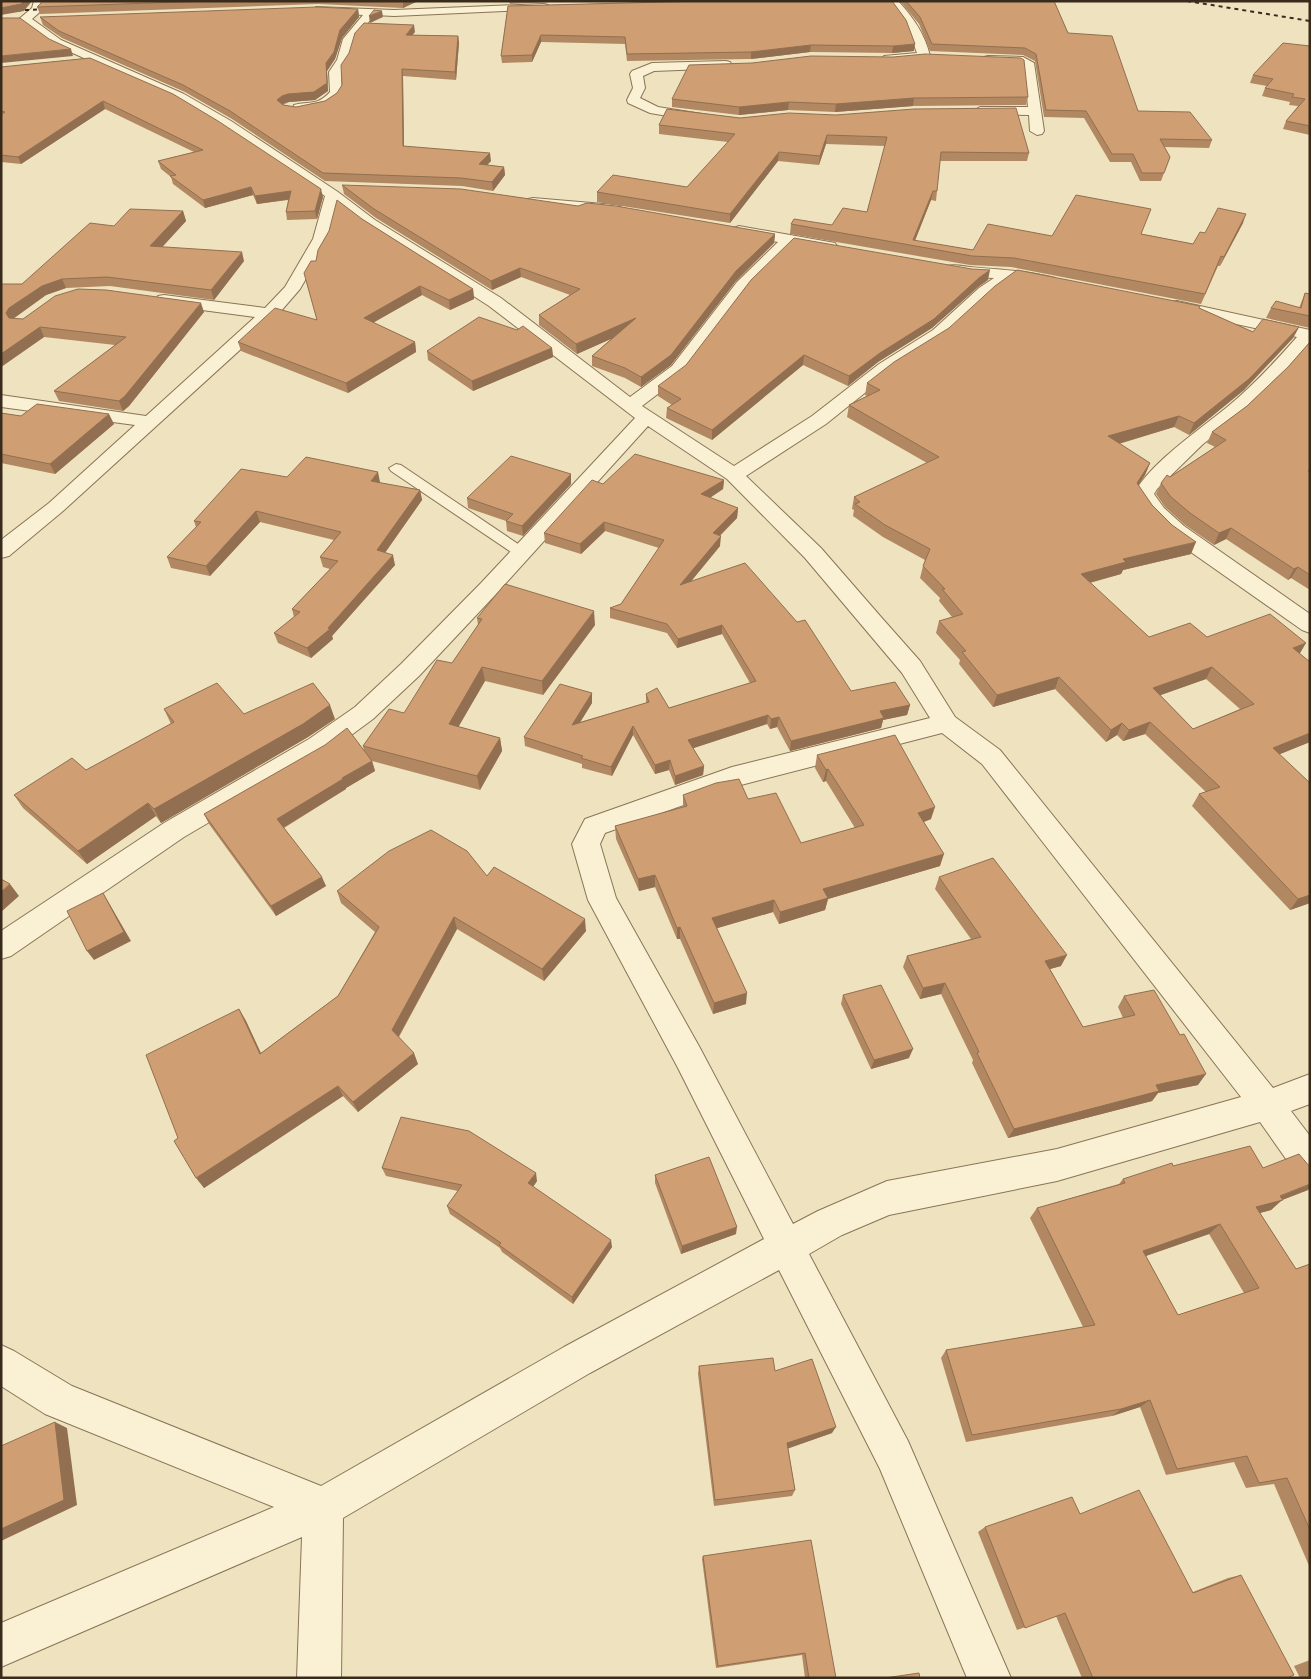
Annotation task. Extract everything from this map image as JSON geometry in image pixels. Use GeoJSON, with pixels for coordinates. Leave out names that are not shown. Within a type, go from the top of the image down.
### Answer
{"type":"FeatureCollection","features":[{"type":"Feature","properties":{"kind":"street"},"geometry":{"type":"LineString","coordinates":[[875,59],[929,57],[913,26],[892,1]]}},
{"type":"Feature","properties":{"kind":"street"},"geometry":{"type":"LineString","coordinates":[[316,7],[370,12],[557,6]]}},
{"type":"Feature","properties":{"kind":"street"},"geometry":{"type":"LineString","coordinates":[[287,108],[313,108],[328,102],[336,92],[335,72],[343,60],[349,39],[370,12]]}},
{"type":"Feature","properties":{"kind":"street"},"geometry":{"type":"LineString","coordinates":[[31,15],[57,42],[84,60],[188,101],[334,190],[370,223],[495,302],[638,411],[734,475],[813,553],[873,622],[910,667],[946,722],[991,757],[1267,1104],[1310,1164]]}},
{"type":"Feature","properties":{"kind":"street"},"geometry":{"type":"LineString","coordinates":[[977,59],[1023,61],[1030,66],[1036,131]]}},
{"type":"Feature","properties":{"kind":"street"},"geometry":{"type":"LineString","coordinates":[[713,119],[655,110],[633,100],[639,88],[636,74],[652,67],[742,64]]}},
{"type":"Feature","properties":{"kind":"street"},"geometry":{"type":"LineString","coordinates":[[969,111],[1034,111]]}},
{"type":"Feature","properties":{"kind":"street"},"geometry":{"type":"LineString","coordinates":[[1,551],[56,507],[269,314],[292,289],[321,239],[334,190]]}},
{"type":"Feature","properties":{"kind":"street"},"geometry":{"type":"LineString","coordinates":[[521,200],[633,212]]}},
{"type":"Feature","properties":{"kind":"street"},"geometry":{"type":"LineString","coordinates":[[721,228],[842,249]]}},
{"type":"Feature","properties":{"kind":"street"},"geometry":{"type":"LineString","coordinates":[[1,947],[174,830],[318,746],[364,713],[410,670],[522,553],[638,411],[678,370],[739,291],[774,252],[790,239]]}},
{"type":"Feature","properties":{"kind":"street"},"geometry":{"type":"LineString","coordinates":[[941,267],[970,272],[1011,274],[1067,285]]}},
{"type":"Feature","properties":{"kind":"street"},"geometry":{"type":"LineString","coordinates":[[734,475],[819,420],[885,368],[939,334],[985,292],[1011,274]]}},
{"type":"Feature","properties":{"kind":"street"},"geometry":{"type":"LineString","coordinates":[[147,298],[269,314]]}},
{"type":"Feature","properties":{"kind":"street"},"geometry":{"type":"LineString","coordinates":[[1166,304],[1309,335],[1276,372],[1234,411],[1196,440],[1148,486],[1144,494],[1156,512],[1176,531],[1310,625]]}},
{"type":"Feature","properties":{"kind":"street"},"geometry":{"type":"LineString","coordinates":[[1,401],[151,422]]}},
{"type":"Feature","properties":{"kind":"street"},"geometry":{"type":"LineString","coordinates":[[946,722],[732,776],[595,826],[586,844],[602,900],[689,1058],[894,1455],[990,1678]]}},
{"type":"Feature","properties":{"kind":"street"},"geometry":{"type":"LineString","coordinates":[[1,1645],[323,1507],[577,1360],[830,1223],[887,1198],[1057,1165],[1267,1104],[1310,1089]]}},
{"type":"Feature","properties":{"kind":"street"},"geometry":{"type":"LineString","coordinates":[[1,1364],[60,1400],[323,1507]]}},
{"type":"Feature","properties":{"kind":"street"},"geometry":{"type":"LineString","coordinates":[[319,1678],[323,1507]]}},
{"type":"Feature","properties":{"kind":"lane"},"geometry":{"type":"LineString","coordinates":[[396,468],[522,553]]}},
{"type":"Feature","properties":{"kind":"building"},"geometry":{"type":"Polygon","coordinates":[[[1,1],[24,1],[21,4],[1,8],[1,1]]]}},
{"type":"Feature","properties":{"kind":"building"},"geometry":{"type":"Polygon","coordinates":[[[42,1],[208,1],[37,7],[42,1]]]}},
{"type":"Feature","properties":{"kind":"building"},"geometry":{"type":"Polygon","coordinates":[[[704,1],[892,1],[906,20],[915,44],[893,46],[811,45],[751,52],[627,54],[625,37],[541,35],[532,55],[501,56],[508,6],[704,1]]]}},
{"type":"Feature","properties":{"kind":"building"},"geometry":{"type":"Polygon","coordinates":[[[906,1],[1054,1],[1068,33],[1112,36],[1138,111],[1190,112],[1212,140],[1160,139],[1170,157],[1164,173],[1142,173],[1133,154],[1112,154],[1086,111],[1046,110],[1036,54],[1025,48],[932,44],[920,17],[906,1]]]}},
{"type":"Feature","properties":{"kind":"building"},"geometry":{"type":"Polygon","coordinates":[[[317,7],[358,9],[340,30],[334,52],[326,63],[327,83],[314,92],[288,94],[277,100],[283,105],[296,107],[325,101],[337,93],[342,85],[341,65],[349,53],[355,33],[364,23],[414,25],[406,35],[458,36],[455,72],[402,69],[403,146],[490,153],[479,164],[504,167],[492,182],[461,178],[323,173],[230,111],[183,85],[59,31],[40,17],[317,7]]]}},
{"type":"Feature","properties":{"kind":"building"},"geometry":{"type":"Polygon","coordinates":[[[374,10],[382,11],[369,16],[374,10]]]}},
{"type":"Feature","properties":{"kind":"building"},"geometry":{"type":"Polygon","coordinates":[[[1,18],[20,18],[49,39],[71,49],[1,56],[1,18]]]}},
{"type":"Feature","properties":{"kind":"building"},"geometry":{"type":"Polygon","coordinates":[[[1283,43],[1310,46],[1310,126],[1286,121],[1305,99],[1292,97],[1294,94],[1265,88],[1273,79],[1253,75],[1283,43]]]}},
{"type":"Feature","properties":{"kind":"building"},"geometry":{"type":"Polygon","coordinates":[[[925,54],[1021,58],[1024,60],[1028,97],[914,98],[836,104],[789,102],[739,107],[672,99],[689,65],[752,63],[811,56],[893,57],[925,54]]]}},
{"type":"Feature","properties":{"kind":"building"},"geometry":{"type":"Polygon","coordinates":[[[90,58],[173,94],[218,121],[321,189],[315,211],[286,212],[291,191],[255,196],[251,187],[203,200],[170,176],[176,175],[158,161],[203,150],[103,101],[18,157],[1,155],[1,115],[5,112],[1,111],[1,67],[90,58]]]}},
{"type":"Feature","properties":{"kind":"building"},"geometry":{"type":"Polygon","coordinates":[[[1016,108],[1029,153],[941,152],[937,191],[933,191],[913,240],[973,250],[988,224],[1052,236],[1076,195],[1151,209],[1141,234],[1193,244],[1200,232],[1205,233],[1218,208],[1246,214],[1224,257],[1221,256],[1205,294],[1014,258],[972,256],[791,224],[794,219],[832,225],[843,208],[867,212],[887,137],[827,135],[820,156],[779,152],[730,214],[597,192],[613,175],[687,187],[735,134],[659,125],[667,109],[740,118],[789,113],[836,115],[914,109],[1016,108]]]}},
{"type":"Feature","properties":{"kind":"building"},"geometry":{"type":"Polygon","coordinates":[[[342,185],[461,189],[578,206],[587,203],[616,206],[775,234],[736,271],[671,355],[641,377],[625,368],[592,356],[636,318],[576,344],[539,315],[580,289],[520,268],[491,281],[374,209],[342,185]]]}},
{"type":"Feature","properties":{"kind":"building"},"geometry":{"type":"Polygon","coordinates":[[[337,200],[362,219],[473,289],[449,300],[420,286],[364,318],[415,342],[346,383],[238,342],[275,308],[317,320],[304,273],[311,261],[316,261],[318,250],[329,231],[337,200]]]}},
{"type":"Feature","properties":{"kind":"building"},"geometry":{"type":"Polygon","coordinates":[[[130,209],[183,211],[150,246],[242,252],[211,290],[107,277],[62,279],[42,286],[9,308],[6,313],[9,318],[23,319],[55,296],[78,289],[106,290],[201,303],[119,401],[54,391],[126,337],[40,327],[1,354],[1,284],[22,284],[90,223],[114,226],[130,209]]]}},
{"type":"Feature","properties":{"kind":"building"},"geometry":{"type":"Polygon","coordinates":[[[794,238],[972,269],[990,270],[934,319],[880,353],[849,376],[804,355],[712,430],[667,408],[681,399],[658,386],[686,365],[751,280],[794,238]]]}},
{"type":"Feature","properties":{"kind":"building"},"geometry":{"type":"Polygon","coordinates":[[[1017,270],[1200,306],[1199,308],[1253,332],[1263,319],[1299,327],[1249,379],[1194,423],[1179,416],[1108,436],[1150,463],[1137,483],[1152,505],[1172,525],[1196,542],[1123,559],[1126,562],[1081,574],[1149,637],[1190,623],[1207,637],[1270,614],[1306,643],[1293,648],[1310,662],[1310,733],[1273,748],[1310,783],[1310,895],[1298,899],[1199,794],[1220,787],[1150,722],[1129,730],[1122,723],[1111,730],[1059,677],[997,695],[962,652],[966,651],[939,621],[963,614],[942,589],[945,589],[923,566],[930,549],[885,525],[855,504],[860,502],[854,497],[939,457],[849,405],[880,390],[867,383],[894,362],[949,328],[995,286],[1017,270]],[[1212,667],[1153,688],[1193,729],[1254,704],[1212,667]]]}},
{"type":"Feature","properties":{"kind":"building"},"geometry":{"type":"Polygon","coordinates":[[[1305,293],[1310,294],[1310,316],[1271,308],[1276,301],[1301,308],[1305,293]]]}},
{"type":"Feature","properties":{"kind":"building"},"geometry":{"type":"Polygon","coordinates":[[[479,317],[517,330],[523,326],[552,348],[472,381],[427,351],[479,317]]]}},
{"type":"Feature","properties":{"kind":"building"},"geometry":{"type":"Polygon","coordinates":[[[1310,342],[1310,470],[1308,471],[1310,472],[1310,575],[1298,567],[1294,569],[1231,528],[1219,533],[1190,513],[1170,496],[1161,483],[1167,475],[1170,477],[1226,440],[1212,432],[1247,406],[1288,367],[1310,342]]]}},
{"type":"Feature","properties":{"kind":"building"},"geometry":{"type":"Polygon","coordinates":[[[37,404],[109,414],[50,464],[1,454],[1,413],[21,416],[37,404]]]}},
{"type":"Feature","properties":{"kind":"building"},"geometry":{"type":"Polygon","coordinates":[[[635,454],[724,480],[701,494],[738,508],[713,533],[721,536],[680,585],[745,563],[797,622],[805,620],[851,691],[895,682],[910,705],[880,711],[884,718],[791,741],[779,717],[771,719],[768,715],[688,740],[704,766],[675,776],[670,760],[655,765],[633,726],[611,767],[524,737],[560,684],[592,693],[572,725],[649,702],[646,694],[657,688],[669,708],[756,681],[722,625],[678,639],[667,624],[610,608],[621,604],[664,540],[604,522],[580,544],[544,533],[592,480],[603,484],[635,454]]]}},
{"type":"Feature","properties":{"kind":"building"},"geometry":{"type":"Polygon","coordinates":[[[511,456],[571,474],[522,526],[506,521],[513,514],[467,498],[511,456]]]}},
{"type":"Feature","properties":{"kind":"building"},"geometry":{"type":"Polygon","coordinates":[[[306,457],[378,472],[371,481],[420,490],[377,550],[393,555],[328,628],[330,629],[307,648],[274,633],[300,612],[292,609],[338,561],[320,557],[341,532],[256,511],[206,566],[167,557],[201,522],[194,521],[241,469],[287,477],[306,457]]]}},
{"type":"Feature","properties":{"kind":"building"},"geometry":{"type":"Polygon","coordinates":[[[505,584],[594,611],[542,681],[482,667],[449,724],[500,738],[477,776],[363,746],[389,709],[404,713],[437,660],[452,663],[482,619],[477,618],[505,584]]]}},
{"type":"Feature","properties":{"kind":"building"},"geometry":{"type":"Polygon","coordinates":[[[217,683],[244,714],[313,683],[330,705],[303,724],[154,809],[148,803],[78,851],[14,795],[72,758],[86,770],[174,722],[164,709],[217,683]]]}},
{"type":"Feature","properties":{"kind":"building"},"geometry":{"type":"Polygon","coordinates":[[[347,728],[372,761],[277,819],[322,877],[271,906],[204,814],[325,745],[347,728]]]}},
{"type":"Feature","properties":{"kind":"building"},"geometry":{"type":"Polygon","coordinates":[[[895,735],[935,807],[918,813],[944,854],[823,889],[828,898],[780,912],[774,900],[712,918],[747,993],[714,1003],[680,927],[677,928],[655,875],[638,879],[615,826],[687,806],[683,795],[716,783],[739,779],[748,799],[776,793],[801,843],[864,825],[817,755],[895,735]]]}},
{"type":"Feature","properties":{"kind":"building"},"geometry":{"type":"Polygon","coordinates":[[[431,830],[467,851],[487,876],[494,867],[585,919],[542,969],[454,917],[392,1030],[414,1053],[353,1102],[338,1086],[196,1178],[174,1141],[178,1138],[146,1055],[239,1009],[260,1054],[338,996],[379,927],[337,891],[389,851],[431,830]]]}},
{"type":"Feature","properties":{"kind":"building"},"geometry":{"type":"Polygon","coordinates":[[[993,858],[1067,955],[1045,961],[1083,1027],[1135,1015],[1124,996],[1154,990],[1180,1035],[1184,1034],[1206,1074],[1156,1085],[1159,1091],[1014,1129],[945,983],[923,988],[907,956],[981,937],[939,877],[993,858]]]}},
{"type":"Feature","properties":{"kind":"building"},"geometry":{"type":"Polygon","coordinates":[[[1,879],[10,884],[1,892],[1,879]]]}},
{"type":"Feature","properties":{"kind":"building"},"geometry":{"type":"Polygon","coordinates":[[[103,893],[124,932],[87,951],[67,911],[103,893]]]}},
{"type":"Feature","properties":{"kind":"building"},"geometry":{"type":"Polygon","coordinates":[[[881,985],[913,1049],[874,1060],[843,995],[881,985]]]}},
{"type":"Feature","properties":{"kind":"building"},"geometry":{"type":"Polygon","coordinates":[[[401,1117],[469,1131],[536,1173],[528,1183],[611,1240],[572,1297],[499,1245],[501,1243],[447,1206],[462,1185],[382,1168],[401,1117]]]}},
{"type":"Feature","properties":{"kind":"building"},"geometry":{"type":"Polygon","coordinates":[[[1250,1146],[1263,1168],[1299,1154],[1310,1167],[1310,1184],[1280,1196],[1283,1200],[1256,1207],[1296,1269],[1310,1264],[1310,1530],[1287,1478],[1259,1483],[1247,1456],[1177,1469],[1150,1400],[1121,1409],[972,1435],[946,1350],[1095,1325],[1037,1208],[1125,1183],[1123,1179],[1172,1163],[1173,1166],[1250,1146]],[[1220,1224],[1143,1251],[1178,1315],[1259,1288],[1220,1224]]]}},
{"type":"Feature","properties":{"kind":"building"},"geometry":{"type":"Polygon","coordinates":[[[709,1157],[737,1227],[682,1246],[655,1175],[709,1157]]]}},
{"type":"Feature","properties":{"kind":"building"},"geometry":{"type":"Polygon","coordinates":[[[773,1358],[775,1371],[812,1359],[836,1427],[787,1443],[795,1490],[715,1500],[699,1366],[773,1358]]]}},
{"type":"Feature","properties":{"kind":"building"},"geometry":{"type":"Polygon","coordinates":[[[55,1422],[64,1500],[1,1529],[1,1446],[55,1422]]]}},
{"type":"Feature","properties":{"kind":"building"},"geometry":{"type":"Polygon","coordinates":[[[1139,1490],[1193,1593],[1241,1575],[1294,1675],[1287,1678],[1093,1678],[1065,1613],[1025,1628],[985,1527],[1072,1497],[1080,1514],[1139,1490]]]}},
{"type":"Feature","properties":{"kind":"building"},"geometry":{"type":"Polygon","coordinates":[[[811,1540],[836,1678],[809,1678],[805,1653],[718,1666],[703,1556],[811,1540]]]}},
{"type":"Feature","properties":{"kind":"building"},"geometry":{"type":"Polygon","coordinates":[[[919,1673],[920,1678],[885,1678],[919,1673]]]}},
{"type":"Feature","properties":{"kind":"railway"},"geometry":{"type":"LineString","coordinates":[[1187,1],[1310,21]]}},
{"type":"Feature","properties":{"kind":"railway"},"geometry":{"type":"LineString","coordinates":[[1,11],[51,9]]}}]}
